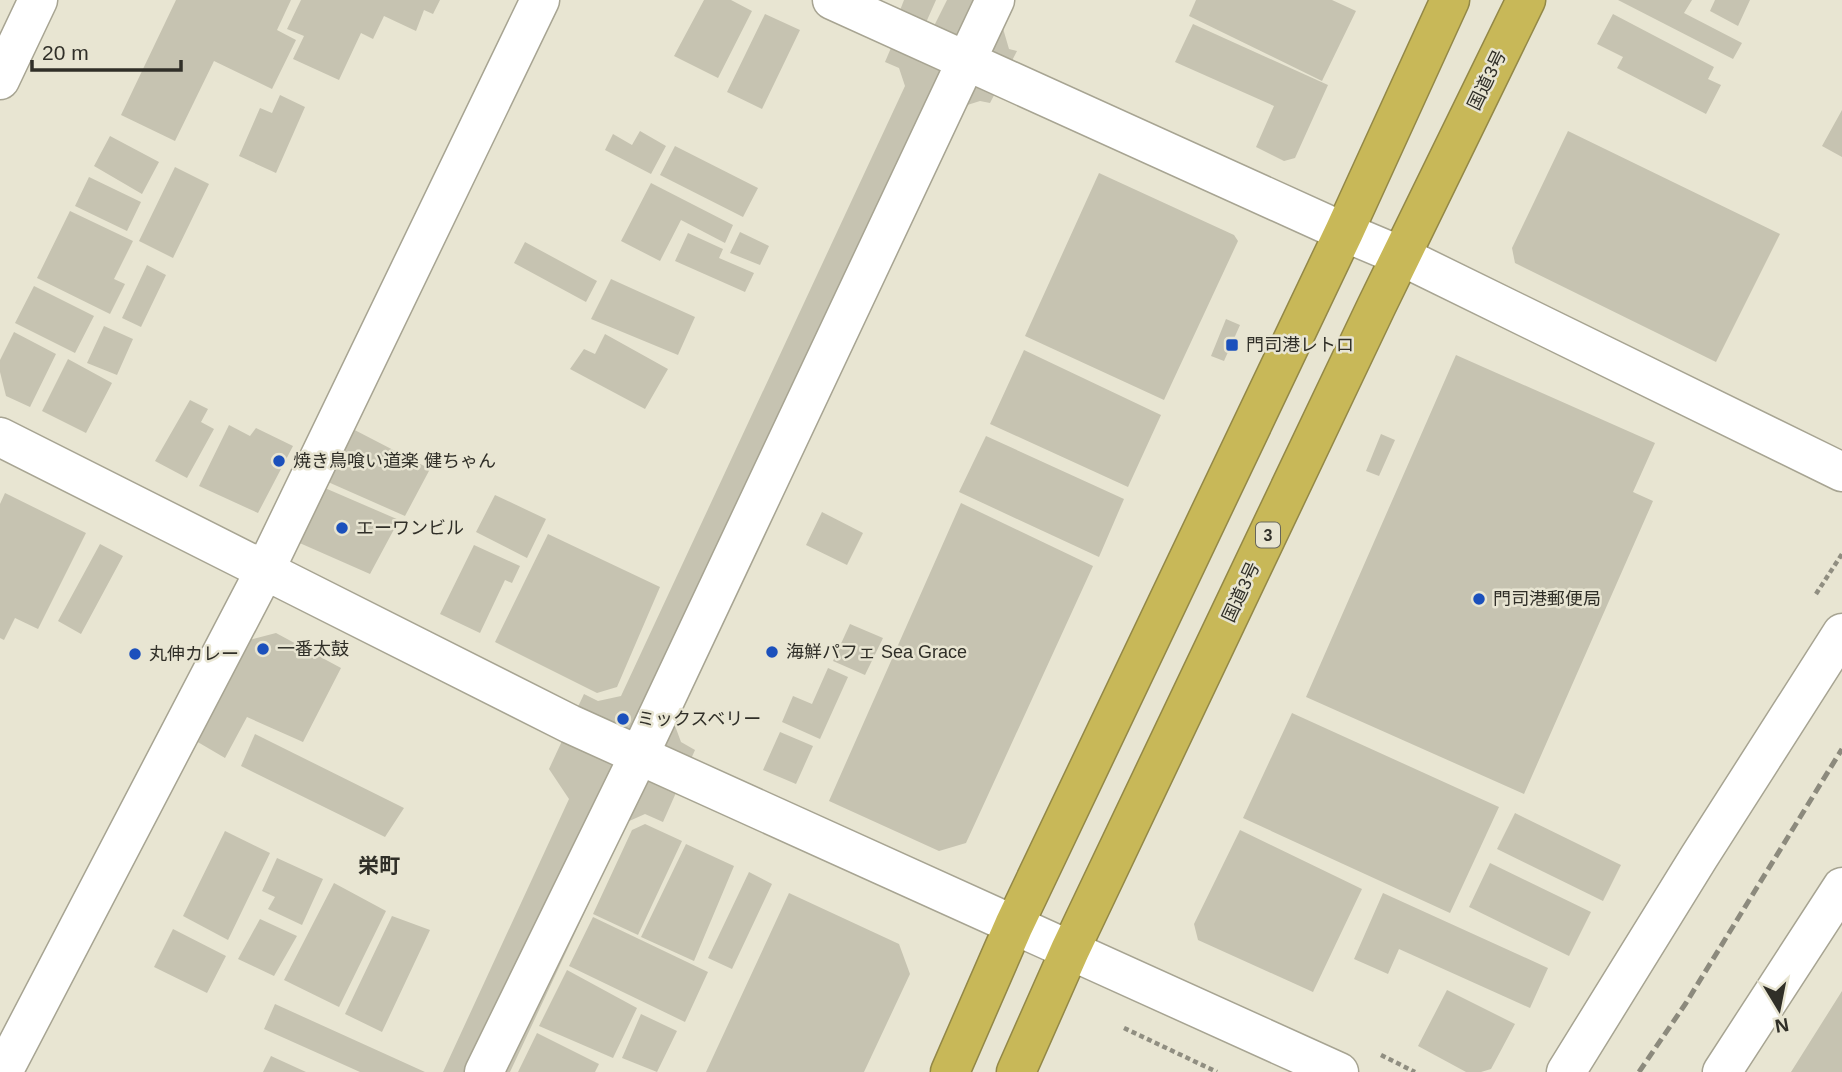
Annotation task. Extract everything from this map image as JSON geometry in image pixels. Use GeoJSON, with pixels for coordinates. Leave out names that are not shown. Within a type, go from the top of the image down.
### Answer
{"type":"FeatureCollection","features":[{"type":"Feature","properties":{"kind":"highway"},"geometry":{"type":"LineString","coordinates":[[950,1072],[1014,925],[1344,232],[1450,0]]}},
{"type":"Feature","properties":{"kind":"highway","name":"国道3号"},"geometry":{"type":"LineString","coordinates":[[1016,1072],[1070,950],[1526,0]]}},
{"type":"Feature","properties":{"kind":"street"},"geometry":{"type":"LineString","coordinates":[[0,79],[38,0]]}},
{"type":"Feature","properties":{"kind":"street"},"geometry":{"type":"LineString","coordinates":[[3,1072],[265,570],[540,0]]}},
{"type":"Feature","properties":{"kind":"street"},"geometry":{"type":"LineString","coordinates":[[832,0],[1401,256],[1842,472]]}},
{"type":"Feature","properties":{"kind":"street"},"geometry":{"type":"LineString","coordinates":[[484,1072],[638,756],[995,0]]}},
{"type":"Feature","properties":{"kind":"street"},"geometry":{"type":"LineString","coordinates":[[0,437],[570,724],[1339,1072]]}},
{"type":"Feature","properties":{"kind":"street"},"geometry":{"type":"LineString","coordinates":[[1566,1072],[1842,634]]}},
{"type":"Feature","properties":{"kind":"street"},"geometry":{"type":"LineString","coordinates":[[1722,1072],[1842,887]]}},
{"type":"Feature","properties":{"kind":"path"},"geometry":{"type":"LineString","coordinates":[[1123,1028],[1216,1072]]}},
{"type":"Feature","properties":{"kind":"building"},"geometry":{"type":"Polygon","coordinates":[[[176,0],[291,0],[277,30],[296,40],[272,89],[214,61],[175,141],[121,115],[176,0]]]}},
{"type":"Feature","properties":{"kind":"building"},"geometry":{"type":"Polygon","coordinates":[[[301,0],[440,0],[433,14],[424,10],[416,31],[384,16],[373,39],[361,33],[339,80],[293,59],[304,36],[287,29],[301,0]]]}},
{"type":"Feature","properties":{"kind":"building"},"geometry":{"type":"Polygon","coordinates":[[[704,0],[731,0],[752,11],[718,78],[674,56],[704,0]]]}},
{"type":"Feature","properties":{"kind":"building"},"geometry":{"type":"Polygon","coordinates":[[[904,0],[936,0],[924,27],[897,18],[904,0]]]}},
{"type":"Feature","properties":{"kind":"building"},"geometry":{"type":"Polygon","coordinates":[[[947,0],[1014,0],[1002,25],[1009,49],[1017,51],[990,103],[980,101],[961,107],[674,723],[681,742],[695,750],[663,822],[645,814],[627,822],[510,1072],[443,1072],[569,799],[549,769],[576,711],[584,694],[598,701],[621,696],[905,86],[899,68],[885,62],[899,29],[932,30],[947,0]]]}},
{"type":"Feature","properties":{"kind":"building"},"geometry":{"type":"Polygon","coordinates":[[[1196,0],[1332,0],[1356,11],[1322,81],[1189,16],[1196,0]]]}},
{"type":"Feature","properties":{"kind":"building"},"geometry":{"type":"Polygon","coordinates":[[[1618,0],[1692,0],[1684,13],[1742,43],[1733,59],[1618,0]]]}},
{"type":"Feature","properties":{"kind":"building"},"geometry":{"type":"Polygon","coordinates":[[[1715,0],[1750,0],[1738,26],[1710,11],[1715,0]]]}},
{"type":"Feature","properties":{"kind":"building"},"geometry":{"type":"Polygon","coordinates":[[[765,14],[800,30],[762,109],[727,92],[765,14]]]}},
{"type":"Feature","properties":{"kind":"building"},"geometry":{"type":"Polygon","coordinates":[[[1613,14],[1714,67],[1708,79],[1721,85],[1706,114],[1617,68],[1623,57],[1597,44],[1613,14]]]}},
{"type":"Feature","properties":{"kind":"building"},"geometry":{"type":"Polygon","coordinates":[[[1193,24],[1328,85],[1295,158],[1284,161],[1256,147],[1274,106],[1175,62],[1193,24]]]}},
{"type":"Feature","properties":{"kind":"building"},"geometry":{"type":"Polygon","coordinates":[[[280,95],[305,107],[276,173],[239,156],[260,108],[272,113],[280,95]]]}},
{"type":"Feature","properties":{"kind":"building"},"geometry":{"type":"Polygon","coordinates":[[[1842,110],[1842,157],[1822,146],[1842,110]]]}},
{"type":"Feature","properties":{"kind":"building"},"geometry":{"type":"Polygon","coordinates":[[[640,131],[666,146],[651,174],[605,150],[613,134],[632,145],[640,131]]]}},
{"type":"Feature","properties":{"kind":"building"},"geometry":{"type":"Polygon","coordinates":[[[1568,131],[1780,234],[1716,362],[1515,263],[1512,248],[1568,131]]]}},
{"type":"Feature","properties":{"kind":"building"},"geometry":{"type":"Polygon","coordinates":[[[110,136],[159,162],[142,194],[94,166],[110,136]]]}},
{"type":"Feature","properties":{"kind":"building"},"geometry":{"type":"Polygon","coordinates":[[[675,146],[758,188],[743,217],[660,175],[675,146]]]}},
{"type":"Feature","properties":{"kind":"building"},"geometry":{"type":"Polygon","coordinates":[[[175,167],[209,184],[173,258],[139,241],[175,167]]]}},
{"type":"Feature","properties":{"kind":"building"},"geometry":{"type":"Polygon","coordinates":[[[1099,173],[1234,235],[1238,241],[1164,400],[1025,336],[1099,173]]]}},
{"type":"Feature","properties":{"kind":"building"},"geometry":{"type":"Polygon","coordinates":[[[89,177],[141,202],[127,231],[75,206],[89,177]]]}},
{"type":"Feature","properties":{"kind":"building"},"geometry":{"type":"Polygon","coordinates":[[[651,183],[733,225],[725,243],[681,220],[660,261],[621,241],[651,183]]]}},
{"type":"Feature","properties":{"kind":"building"},"geometry":{"type":"Polygon","coordinates":[[[70,211],[133,241],[114,279],[125,284],[110,314],[37,278],[70,211]]]}},
{"type":"Feature","properties":{"kind":"building"},"geometry":{"type":"Polygon","coordinates":[[[740,232],[769,246],[760,265],[730,253],[740,232]]]}},
{"type":"Feature","properties":{"kind":"building"},"geometry":{"type":"Polygon","coordinates":[[[688,233],[723,249],[719,258],[754,273],[745,292],[675,261],[688,233]]]}},
{"type":"Feature","properties":{"kind":"building"},"geometry":{"type":"Polygon","coordinates":[[[525,242],[597,281],[586,302],[514,263],[525,242]]]}},
{"type":"Feature","properties":{"kind":"building"},"geometry":{"type":"Polygon","coordinates":[[[147,265],[166,275],[141,327],[122,318],[147,265]]]}},
{"type":"Feature","properties":{"kind":"building"},"geometry":{"type":"Polygon","coordinates":[[[611,279],[695,317],[678,355],[591,319],[611,279]]]}},
{"type":"Feature","properties":{"kind":"building"},"geometry":{"type":"Polygon","coordinates":[[[34,286],[94,316],[75,353],[15,323],[34,286]]]}},
{"type":"Feature","properties":{"kind":"building"},"geometry":{"type":"Polygon","coordinates":[[[1226,319],[1240,325],[1224,361],[1211,356],[1226,319]]]}},
{"type":"Feature","properties":{"kind":"building"},"geometry":{"type":"Polygon","coordinates":[[[104,326],[133,339],[117,375],[87,363],[104,326]]]}},
{"type":"Feature","properties":{"kind":"building"},"geometry":{"type":"Polygon","coordinates":[[[14,332],[56,354],[30,407],[6,396],[0,372],[0,360],[14,332]]]}},
{"type":"Feature","properties":{"kind":"building"},"geometry":{"type":"Polygon","coordinates":[[[605,334],[668,369],[645,409],[570,369],[584,349],[595,354],[605,334]]]}},
{"type":"Feature","properties":{"kind":"building"},"geometry":{"type":"Polygon","coordinates":[[[1024,350],[1161,415],[1128,487],[990,424],[1024,350]]]}},
{"type":"Feature","properties":{"kind":"building","name":"門司港郵便局"},"geometry":{"type":"Polygon","coordinates":[[[1456,355],[1655,443],[1633,492],[1653,501],[1524,794],[1306,697],[1456,355]]]}},
{"type":"Feature","properties":{"kind":"building"},"geometry":{"type":"Polygon","coordinates":[[[68,359],[112,383],[86,433],[42,411],[68,359]]]}},
{"type":"Feature","properties":{"kind":"building"},"geometry":{"type":"Polygon","coordinates":[[[190,400],[208,409],[201,422],[214,429],[187,478],[155,461],[190,400]]]}},
{"type":"Feature","properties":{"kind":"building"},"geometry":{"type":"Polygon","coordinates":[[[229,425],[250,436],[256,428],[293,446],[258,513],[199,486],[229,425]]]}},
{"type":"Feature","properties":{"kind":"building"},"geometry":{"type":"Polygon","coordinates":[[[345,425],[430,469],[405,516],[319,478],[345,425]]]}},
{"type":"Feature","properties":{"kind":"building"},"geometry":{"type":"Polygon","coordinates":[[[1381,434],[1395,440],[1379,476],[1366,471],[1381,434]]]}},
{"type":"Feature","properties":{"kind":"building"},"geometry":{"type":"Polygon","coordinates":[[[986,436],[1124,499],[1099,557],[959,492],[986,436]]]}},
{"type":"Feature","properties":{"kind":"building","name":"エーワンビル"},"geometry":{"type":"Polygon","coordinates":[[[311,482],[399,520],[370,574],[286,537],[311,482]]]}},
{"type":"Feature","properties":{"kind":"building"},"geometry":{"type":"Polygon","coordinates":[[[5,493],[86,533],[38,629],[15,618],[4,640],[0,638],[0,504],[5,493]]]}},
{"type":"Feature","properties":{"kind":"building"},"geometry":{"type":"Polygon","coordinates":[[[495,495],[546,519],[527,558],[476,532],[495,495]]]}},
{"type":"Feature","properties":{"kind":"building"},"geometry":{"type":"Polygon","coordinates":[[[961,503],[1093,566],[966,843],[939,851],[829,801],[961,503]]]}},
{"type":"Feature","properties":{"kind":"building"},"geometry":{"type":"Polygon","coordinates":[[[822,512],[863,533],[847,565],[806,545],[822,512]]]}},
{"type":"Feature","properties":{"kind":"building"},"geometry":{"type":"Polygon","coordinates":[[[548,534],[660,587],[617,687],[597,693],[495,642],[548,534]]]}},
{"type":"Feature","properties":{"kind":"building"},"geometry":{"type":"Polygon","coordinates":[[[100,544],[123,556],[81,634],[58,621],[100,544]]]}},
{"type":"Feature","properties":{"kind":"building"},"geometry":{"type":"Polygon","coordinates":[[[474,545],[520,566],[512,583],[505,580],[480,633],[440,614],[474,545]]]}},
{"type":"Feature","properties":{"kind":"building"},"geometry":{"type":"Polygon","coordinates":[[[850,624],[883,638],[865,675],[833,661],[850,624]]]}},
{"type":"Feature","properties":{"kind":"building"},"geometry":{"type":"Polygon","coordinates":[[[276,633],[341,668],[303,742],[247,717],[225,758],[196,741],[249,640],[276,633]]]}},
{"type":"Feature","properties":{"kind":"building"},"geometry":{"type":"Polygon","coordinates":[[[828,668],[848,677],[820,739],[782,722],[793,696],[812,704],[828,668]]]}},
{"type":"Feature","properties":{"kind":"building"},"geometry":{"type":"Polygon","coordinates":[[[1292,713],[1499,807],[1450,913],[1243,818],[1292,713]]]}},
{"type":"Feature","properties":{"kind":"building"},"geometry":{"type":"Polygon","coordinates":[[[780,732],[813,746],[796,784],[763,770],[780,732]]]}},
{"type":"Feature","properties":{"kind":"building"},"geometry":{"type":"Polygon","coordinates":[[[255,734],[404,808],[385,837],[241,766],[255,734]]]}},
{"type":"Feature","properties":{"kind":"building"},"geometry":{"type":"Polygon","coordinates":[[[1515,813],[1621,865],[1603,901],[1497,849],[1515,813]]]}},
{"type":"Feature","properties":{"kind":"building"},"geometry":{"type":"Polygon","coordinates":[[[645,824],[682,841],[638,935],[593,914],[632,830],[645,824]]]}},
{"type":"Feature","properties":{"kind":"building"},"geometry":{"type":"Polygon","coordinates":[[[1240,830],[1362,889],[1313,992],[1198,940],[1194,924],[1240,830]]]}},
{"type":"Feature","properties":{"kind":"building"},"geometry":{"type":"Polygon","coordinates":[[[225,831],[270,853],[228,940],[183,916],[225,831]]]}},
{"type":"Feature","properties":{"kind":"building"},"geometry":{"type":"Polygon","coordinates":[[[686,844],[734,866],[694,961],[641,937],[686,844]]]}},
{"type":"Feature","properties":{"kind":"building"},"geometry":{"type":"Polygon","coordinates":[[[277,858],[323,879],[302,925],[268,909],[275,897],[262,891],[277,858]]]}},
{"type":"Feature","properties":{"kind":"building"},"geometry":{"type":"Polygon","coordinates":[[[1490,863],[1591,912],[1569,956],[1469,907],[1490,863]]]}},
{"type":"Feature","properties":{"kind":"building"},"geometry":{"type":"Polygon","coordinates":[[[749,872],[772,884],[732,969],[708,958],[749,872]]]}},
{"type":"Feature","properties":{"kind":"building"},"geometry":{"type":"Polygon","coordinates":[[[334,883],[386,911],[339,1007],[284,980],[334,883]]]}},
{"type":"Feature","properties":{"kind":"building"},"geometry":{"type":"Polygon","coordinates":[[[789,893],[899,944],[910,974],[864,1072],[706,1072],[789,893]]]}},
{"type":"Feature","properties":{"kind":"building"},"geometry":{"type":"Polygon","coordinates":[[[1383,893],[1548,968],[1530,1008],[1399,949],[1388,974],[1354,959],[1383,893]]]}},
{"type":"Feature","properties":{"kind":"building"},"geometry":{"type":"Polygon","coordinates":[[[392,916],[430,930],[382,1032],[345,1014],[392,916]]]}},
{"type":"Feature","properties":{"kind":"building"},"geometry":{"type":"Polygon","coordinates":[[[593,917],[708,972],[685,1022],[569,966],[593,917]]]}},
{"type":"Feature","properties":{"kind":"building"},"geometry":{"type":"Polygon","coordinates":[[[260,919],[297,936],[274,976],[238,959],[260,919]]]}},
{"type":"Feature","properties":{"kind":"building"},"geometry":{"type":"Polygon","coordinates":[[[173,929],[226,956],[207,993],[154,967],[173,929]]]}},
{"type":"Feature","properties":{"kind":"building"},"geometry":{"type":"Polygon","coordinates":[[[567,970],[637,1008],[613,1058],[539,1026],[567,970]]]}},
{"type":"Feature","properties":{"kind":"building"},"geometry":{"type":"Polygon","coordinates":[[[1447,990],[1515,1024],[1491,1069],[1466,1072],[1418,1046],[1447,990]]]}},
{"type":"Feature","properties":{"kind":"building"},"geometry":{"type":"Polygon","coordinates":[[[1842,991],[1842,1072],[1791,1072],[1842,991]]]}},
{"type":"Feature","properties":{"kind":"building"},"geometry":{"type":"Polygon","coordinates":[[[275,1004],[425,1072],[360,1072],[264,1029],[275,1004]]]}},
{"type":"Feature","properties":{"kind":"building"},"geometry":{"type":"Polygon","coordinates":[[[641,1014],[677,1031],[657,1072],[622,1058],[641,1014]]]}},
{"type":"Feature","properties":{"kind":"building"},"geometry":{"type":"Polygon","coordinates":[[[537,1033],[599,1064],[595,1072],[518,1072],[537,1033]]]}},
{"type":"Feature","properties":{"kind":"building"},"geometry":{"type":"Polygon","coordinates":[[[271,1056],[306,1072],[263,1072],[271,1056]]]}},
{"type":"Feature","properties":{"kind":"railway"},"geometry":{"type":"LineString","coordinates":[[1639,1072],[1686,1003],[1842,749]]}},
{"type":"Feature","properties":{"kind":"place","name":"門司港レトロ"},"geometry":{"type":"Point","coordinates":[1232,345]}},
{"type":"Feature","properties":{"kind":"place","name":"焼き鳥喰い道楽 健ちゃん"},"geometry":{"type":"Point","coordinates":[279,461]}},
{"type":"Feature","properties":{"kind":"place","name":"エーワンビル"},"geometry":{"type":"Point","coordinates":[342,528]}},
{"type":"Feature","properties":{"kind":"place","name":"門司港郵便局"},"geometry":{"type":"Point","coordinates":[1479,599]}},
{"type":"Feature","properties":{"kind":"place","name":"一番太鼓"},"geometry":{"type":"Point","coordinates":[263,649]}},
{"type":"Feature","properties":{"kind":"place","name":"海鮮パフェ Sea Grace"},"geometry":{"type":"Point","coordinates":[772,652]}},
{"type":"Feature","properties":{"kind":"place","name":"丸伸カレー"},"geometry":{"type":"Point","coordinates":[135,654]}},
{"type":"Feature","properties":{"kind":"place","name":"ミックスベリー"},"geometry":{"type":"Point","coordinates":[623,719]}},
{"type":"Feature","properties":{"kind":"district","name":"栄町"},"geometry":{"type":"Point","coordinates":[379,865]}}]}
